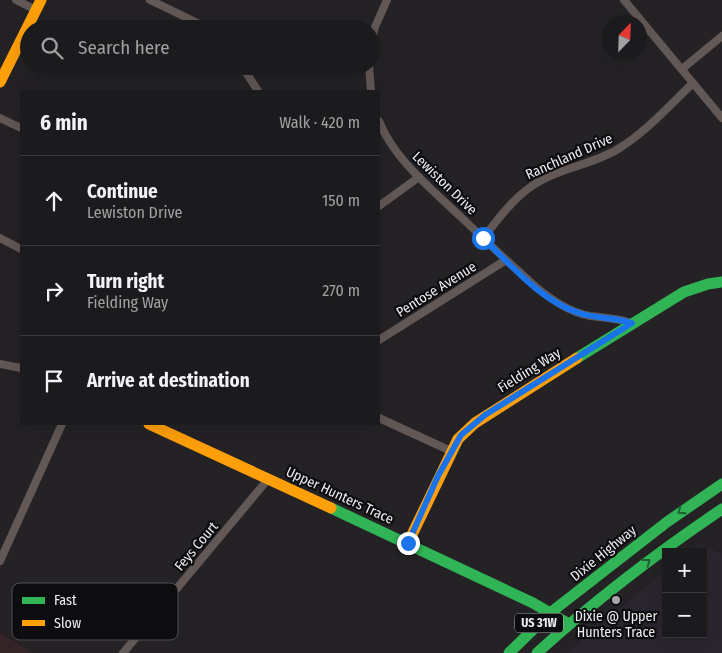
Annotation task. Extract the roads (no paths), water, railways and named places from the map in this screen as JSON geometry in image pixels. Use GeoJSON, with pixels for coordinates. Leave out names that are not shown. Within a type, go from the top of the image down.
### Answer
{"type":"FeatureCollection","features":[{"type":"Feature","properties":{"kind":"street"},"geometry":{"type":"LineString","coordinates":[[16,0],[38,5],[31,20]]}},
{"type":"Feature","properties":{"kind":"street"},"geometry":{"type":"LineString","coordinates":[[150,0],[191,20]]}},
{"type":"Feature","properties":{"kind":"street"},"geometry":{"type":"LineString","coordinates":[[379,20],[387,0]]}},
{"type":"Feature","properties":{"kind":"street"},"geometry":{"type":"LineString","coordinates":[[624,0],[722,118]]}},
{"type":"Feature","properties":{"kind":"street"},"geometry":{"type":"LineString","coordinates":[[682,69],[722,36]]}},
{"type":"Feature","properties":{"kind":"street"},"geometry":{"type":"LineString","coordinates":[[0,82],[20,41]]}},
{"type":"Feature","properties":{"kind":"street"},"geometry":{"type":"LineString","coordinates":[[248,75],[257,90]]}},
{"type":"Feature","properties":{"kind":"street"},"geometry":{"type":"LineString","coordinates":[[370,75],[371,90]]}},
{"type":"Feature","properties":{"kind":"street","name":"Ranchland Drive"},"geometry":{"type":"LineString","coordinates":[[483,238],[505,210],[525,190],[550,176],[616,150],[636,138],[693,84]]}},
{"type":"Feature","properties":{"kind":"street"},"geometry":{"type":"LineString","coordinates":[[0,118],[20,128]]}},
{"type":"Feature","properties":{"kind":"street","name":"Lewiston Drive"},"geometry":{"type":"LineString","coordinates":[[380,123],[388,140],[399,156],[419,177],[506,260],[553,301],[571,310],[591,316],[613,317],[632,323]]}},
{"type":"Feature","properties":{"kind":"street"},"geometry":{"type":"LineString","coordinates":[[380,205],[419,177]]}},
{"type":"Feature","properties":{"kind":"street"},"geometry":{"type":"LineString","coordinates":[[0,238],[20,248]]}},
{"type":"Feature","properties":{"kind":"street","name":"Pentose Avenue"},"geometry":{"type":"LineString","coordinates":[[380,339],[506,260]]}},
{"type":"Feature","properties":{"kind":"street","name":"Fielding Way"},"geometry":{"type":"LineString","coordinates":[[408,543],[451,450],[458,438],[474,423],[684,292],[708,284],[722,282]]}},
{"type":"Feature","properties":{"kind":"street"},"geometry":{"type":"LineString","coordinates":[[0,364],[20,368]]}},
{"type":"Feature","properties":{"kind":"street"},"geometry":{"type":"LineString","coordinates":[[380,418],[451,450]]}},
{"type":"Feature","properties":{"kind":"street"},"geometry":{"type":"LineString","coordinates":[[0,561],[62,425]]}},
{"type":"Feature","properties":{"kind":"street","name":"Upper Hunters Trace"},"geometry":{"type":"LineString","coordinates":[[152,425],[408,543],[550,612],[569,624]]}},
{"type":"Feature","properties":{"kind":"street","name":"Feys Court"},"geometry":{"type":"LineString","coordinates":[[178,587],[269,478]]}},
{"type":"Feature","properties":{"kind":"street","name":"Dixie Highway"},"geometry":{"type":"LineString","coordinates":[[509,653],[550,612],[572,597],[666,522],[722,484]]}},
{"type":"Feature","properties":{"kind":"street","name":"US 31W"},"geometry":{"type":"LineString","coordinates":[[537,653],[569,624],[668,547],[722,508]]}},
{"type":"Feature","properties":{"kind":"street","name":"Feys Court"},"geometry":{"type":"LineString","coordinates":[[123,653],[134,640]]}},
{"type":"Feature","properties":{"kind":"place","name":"Dixie @ Upper Hunters Trace"},"geometry":{"type":"Point","coordinates":[616,600]}}]}
